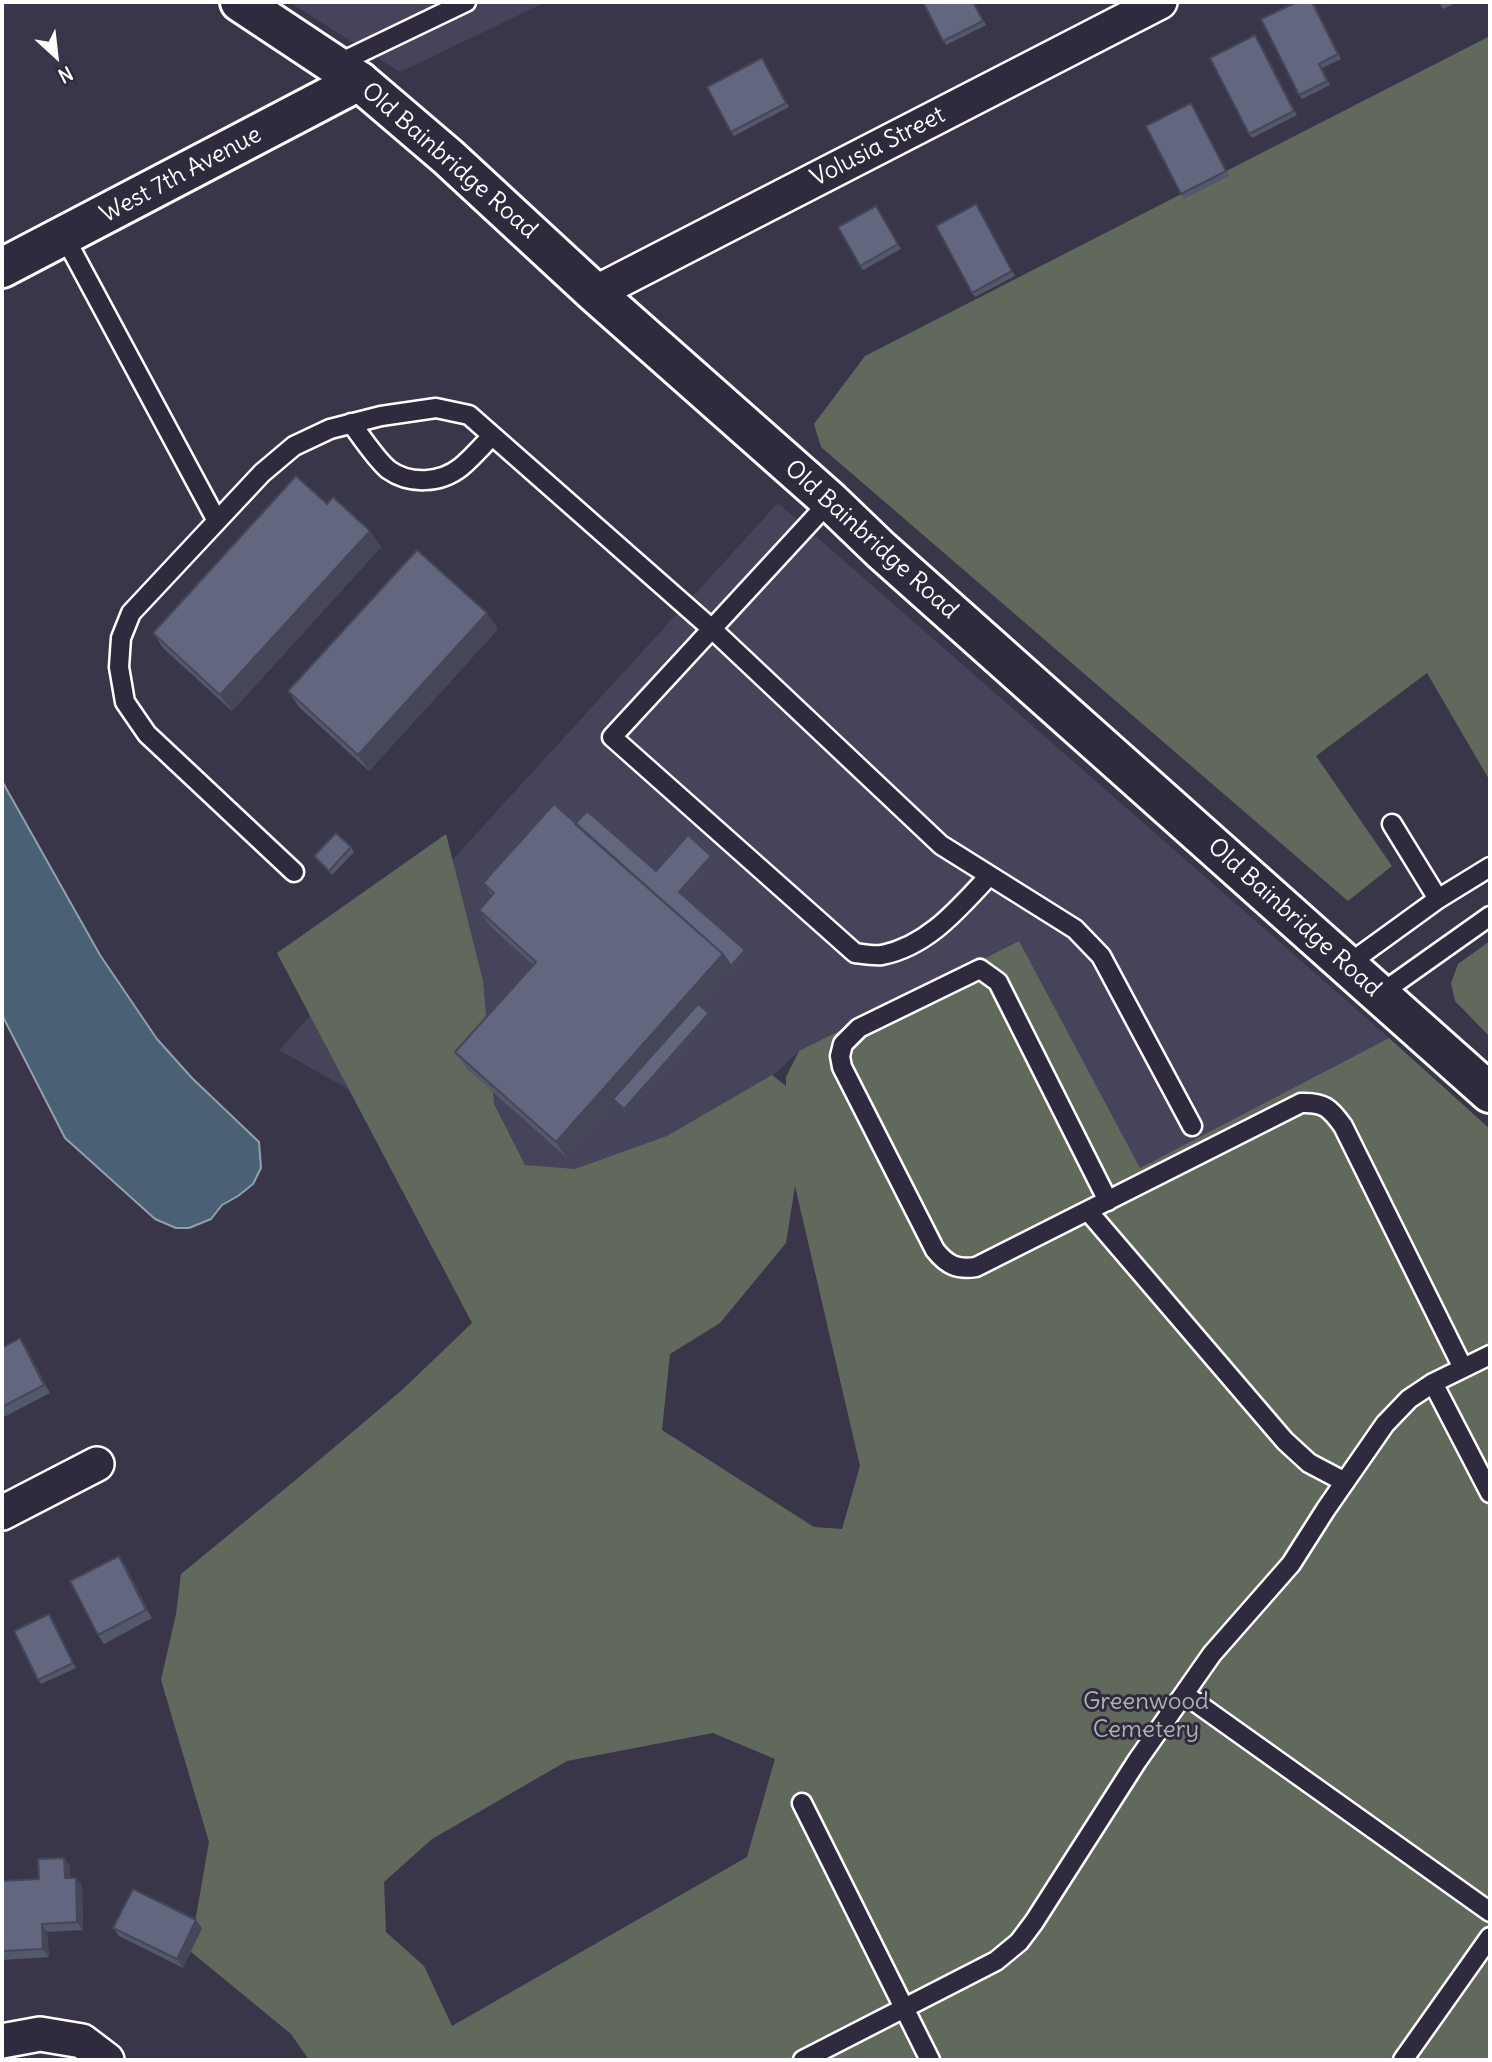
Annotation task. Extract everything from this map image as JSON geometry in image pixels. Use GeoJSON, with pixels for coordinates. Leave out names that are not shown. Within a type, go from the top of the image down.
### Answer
{"type":"FeatureCollection","features":[{"type":"Feature","properties":{"kind":"main road","name":"Old Bainbridge Road"},"geometry":{"type":"LineString","coordinates":[[240,2],[347,73],[448,157],[881,550],[1490,1093]]}},
{"type":"Feature","properties":{"kind":"main road","name":"West 7th Avenue"},"geometry":{"type":"LineString","coordinates":[[2,268],[64,236],[347,73]]}},
{"type":"Feature","properties":{"kind":"street","name":"Volusia Street"},"geometry":{"type":"LineString","coordinates":[[595,293],[1160,2]]}},
{"type":"Feature","properties":{"kind":"street"},"geometry":{"type":"LineString","coordinates":[[2,1513],[97,1464]]}},
{"type":"Feature","properties":{"kind":"street"},"geometry":{"type":"LineString","coordinates":[[2,2040],[40,2034],[82,2041],[107,2060]]}},
{"type":"Feature","properties":{"kind":"lane"},"geometry":{"type":"LineString","coordinates":[[347,73],[462,3]]}},
{"type":"Feature","properties":{"kind":"lane"},"geometry":{"type":"LineString","coordinates":[[64,236],[217,521]]}},
{"type":"Feature","properties":{"kind":"lane"},"geometry":{"type":"LineString","coordinates":[[295,872],[147,734],[125,702],[119,667],[121,638],[131,613],[262,473],[294,446],[330,429],[381,416],[436,408],[469,415],[712,629],[941,845],[1075,929],[1101,956],[1192,1126]]}},
{"type":"Feature","properties":{"kind":"lane"},"geometry":{"type":"LineString","coordinates":[[351,423],[388,469],[404,478],[423,481],[442,477],[460,468],[492,436]]}},
{"type":"Feature","properties":{"kind":"lane"},"geometry":{"type":"LineString","coordinates":[[830,502],[612,737],[855,953],[880,955],[909,946],[942,926],[989,876]]}},
{"type":"Feature","properties":{"kind":"lane"},"geometry":{"type":"LineString","coordinates":[[1392,824],[1438,899]]}},
{"type":"Feature","properties":{"kind":"lane"},"geometry":{"type":"LineString","coordinates":[[1347,965],[1438,899],[1490,867]]}},
{"type":"Feature","properties":{"kind":"lane"},"geometry":{"type":"LineString","coordinates":[[1380,994],[1490,916]]}},
{"type":"Feature","properties":{"kind":"lane"},"geometry":{"type":"LineString","coordinates":[[1108,1201],[998,982],[989,974],[980,969],[859,1028],[843,1044],[840,1056],[842,1067],[935,1250],[953,1267],[964,1269],[976,1267],[1108,1201],[1301,1103],[1314,1102],[1326,1107],[1343,1126],[1463,1368]]}},
{"type":"Feature","properties":{"kind":"lane"},"geometry":{"type":"LineString","coordinates":[[1088,1211],[1285,1441],[1309,1463],[1345,1482]]}},
{"type":"Feature","properties":{"kind":"lane"},"geometry":{"type":"LineString","coordinates":[[803,2060],[996,1961],[1019,1942],[1137,1761],[1212,1654],[1290,1564],[1385,1424],[1409,1399],[1433,1383],[1490,1355]]}},
{"type":"Feature","properties":{"kind":"lane"},"geometry":{"type":"LineString","coordinates":[[1433,1383],[1490,1493]]}},
{"type":"Feature","properties":{"kind":"lane"},"geometry":{"type":"LineString","coordinates":[[1184,1695],[1490,1912]]}},
{"type":"Feature","properties":{"kind":"lane"},"geometry":{"type":"LineString","coordinates":[[802,1803],[930,2060]]}},
{"type":"Feature","properties":{"kind":"lane"},"geometry":{"type":"LineString","coordinates":[[1403,2060],[1490,1937]]}},
{"type":"Feature","properties":{"kind":"shaded area"},"geometry":{"type":"Polygon","coordinates":[[[289,2],[546,2],[400,72],[289,2]]]}},
{"type":"Feature","properties":{"kind":"shaded area"},"geometry":{"type":"Polygon","coordinates":[[[778,503],[1389,1038],[1140,1168],[1018,941],[799,1051],[604,1234],[279,1050],[778,503]]]}},
{"type":"Feature","properties":{"kind":"shaded area"},"geometry":{"type":"Polygon","coordinates":[[[2,781],[100,955],[157,1039],[192,1078],[259,1142],[261,1168],[253,1184],[222,1205],[211,1219],[189,1228],[176,1228],[155,1219],[65,1138],[2,1015],[2,781]]]}},
{"type":"Feature","properties":{"kind":"green space"},"geometry":{"type":"Polygon","coordinates":[[[1490,36],[1490,781],[1427,673],[1316,756],[1392,866],[1348,901],[821,447],[814,424],[865,356],[1490,36]]]}},
{"type":"Feature","properties":{"kind":"green space","name":"Greenwood Cemetery"},"geometry":{"type":"Polygon","coordinates":[[[446,834],[483,981],[494,1104],[525,1165],[575,1169],[667,1136],[772,1075],[786,1086],[786,1077],[799,1051],[1019,941],[1140,1168],[1389,1038],[1490,1129],[1490,2060],[309,2060],[291,2034],[190,1951],[209,1842],[161,1680],[176,1614],[181,1574],[402,1390],[472,1323],[277,953],[446,834]],[[795,1186],[786,1243],[720,1323],[670,1354],[662,1430],[814,1527],[842,1529],[860,1466],[795,1186]],[[713,1733],[567,1761],[432,1839],[384,1882],[386,1932],[424,1966],[452,2026],[747,1857],[775,1759],[713,1733]]]}},
{"type":"Feature","properties":{"kind":"green space"},"geometry":{"type":"Polygon","coordinates":[[[1490,941],[1490,1037],[1455,1001],[1451,983],[1458,964],[1490,941]]]}},
{"type":"Feature","properties":{"kind":"building"},"geometry":{"type":"Polygon","coordinates":[[[923,2],[973,2],[983,21],[943,41],[923,2]]]}},
{"type":"Feature","properties":{"kind":"building"},"geometry":{"type":"Polygon","coordinates":[[[1297,2],[1312,2],[1338,54],[1319,64],[1327,81],[1299,95],[1261,19],[1297,2]]]}},
{"type":"Feature","properties":{"kind":"building"},"geometry":{"type":"Polygon","coordinates":[[[1255,35],[1294,111],[1249,134],[1210,58],[1255,35]]]}},
{"type":"Feature","properties":{"kind":"building"},"geometry":{"type":"Polygon","coordinates":[[[762,58],[786,103],[731,132],[707,87],[762,58]]]}},
{"type":"Feature","properties":{"kind":"building"},"geometry":{"type":"Polygon","coordinates":[[[1191,103],[1226,171],[1181,194],[1146,126],[1191,103]]]}},
{"type":"Feature","properties":{"kind":"building"},"geometry":{"type":"Polygon","coordinates":[[[976,204],[1012,271],[972,293],[936,226],[976,204]]]}},
{"type":"Feature","properties":{"kind":"building"},"geometry":{"type":"Polygon","coordinates":[[[876,206],[898,244],[860,266],[838,227],[876,206]]]}},
{"type":"Feature","properties":{"kind":"building"},"geometry":{"type":"Polygon","coordinates":[[[296,476],[327,504],[333,497],[370,531],[220,695],[153,633],[296,476]]]}},
{"type":"Feature","properties":{"kind":"building"},"geometry":{"type":"Polygon","coordinates":[[[417,550],[487,613],[358,755],[288,691],[417,550]]]}},
{"type":"Feature","properties":{"kind":"building"},"geometry":{"type":"Polygon","coordinates":[[[554,804],[723,954],[556,1142],[455,1052],[536,962],[479,910],[494,893],[483,883],[554,804]]]}},
{"type":"Feature","properties":{"kind":"building"},"geometry":{"type":"Polygon","coordinates":[[[587,811],[656,871],[688,835],[711,856],[679,892],[745,950],[731,966],[723,954],[575,824],[587,811]]]}},
{"type":"Feature","properties":{"kind":"building"},"geometry":{"type":"Polygon","coordinates":[[[336,833],[351,847],[329,871],[314,856],[336,833]]]}},
{"type":"Feature","properties":{"kind":"building"},"geometry":{"type":"Polygon","coordinates":[[[698,1004],[709,1013],[624,1109],[613,1099],[698,1004]]]}},
{"type":"Feature","properties":{"kind":"building"},"geometry":{"type":"Polygon","coordinates":[[[20,1338],[44,1385],[2,1407],[2,1348],[20,1338]]]}},
{"type":"Feature","properties":{"kind":"building"},"geometry":{"type":"Polygon","coordinates":[[[119,1556],[146,1610],[98,1635],[70,1581],[119,1556]]]}},
{"type":"Feature","properties":{"kind":"building"},"geometry":{"type":"Polygon","coordinates":[[[49,1614],[73,1663],[38,1680],[14,1631],[49,1614]]]}},
{"type":"Feature","properties":{"kind":"building"},"geometry":{"type":"Polygon","coordinates":[[[64,1858],[65,1878],[76,1878],[77,1922],[42,1924],[43,1949],[2,1951],[2,1881],[39,1879],[38,1859],[64,1858]]]}},
{"type":"Feature","properties":{"kind":"building"},"geometry":{"type":"Polygon","coordinates":[[[133,1889],[196,1920],[177,1959],[113,1928],[133,1889]]]}}]}
